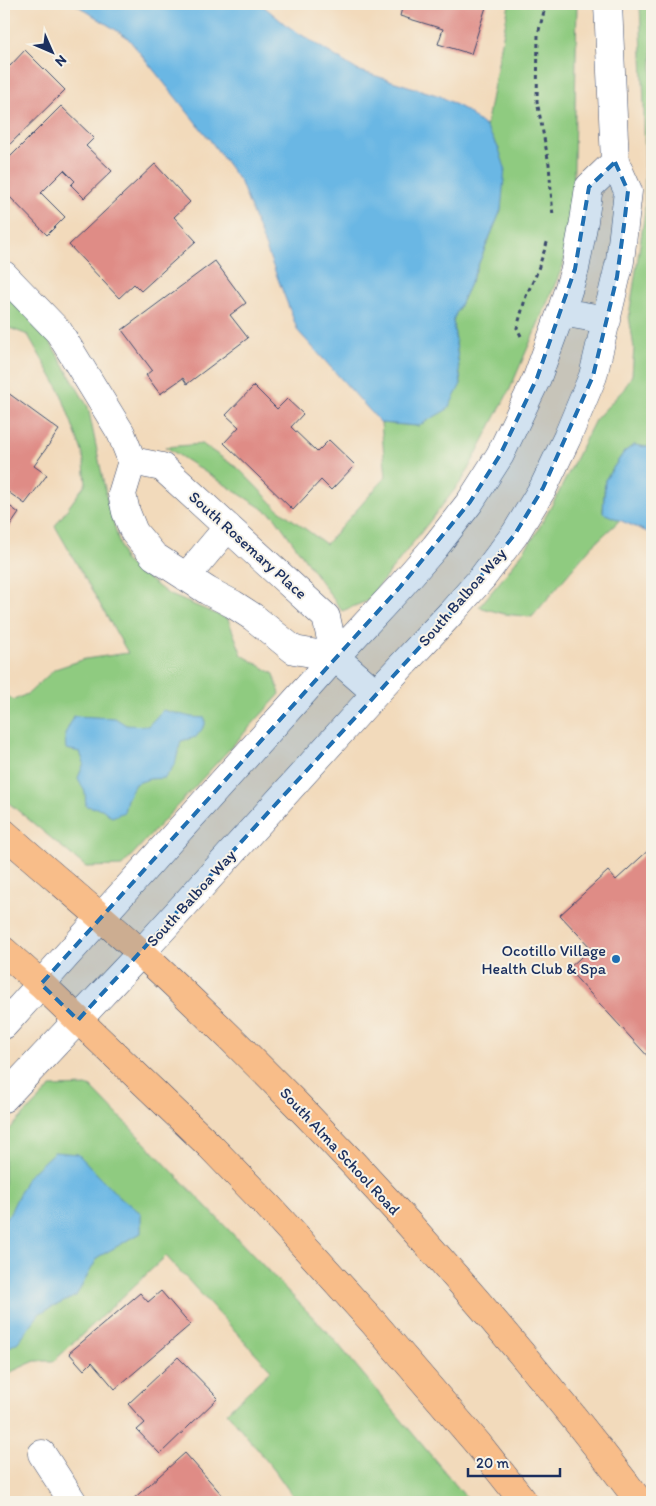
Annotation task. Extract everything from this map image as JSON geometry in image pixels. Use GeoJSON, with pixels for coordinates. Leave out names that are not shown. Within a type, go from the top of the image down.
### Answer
{"type":"FeatureCollection","features":[{"type":"Feature","properties":{"kind":"main road","name":"South Alma School Road"},"geometry":{"type":"LineString","coordinates":[[4,833],[141,953],[332,1141],[416,1233],[528,1362],[580,1424],[640,1502]]}},
{"type":"Feature","properties":{"kind":"main road"},"geometry":{"type":"LineString","coordinates":[[4,951],[42,984],[203,1139],[268,1206],[373,1322],[478,1444],[524,1502]]}},
{"type":"Feature","properties":{"kind":"street","name":"South Balboa Way"},"geometry":{"type":"LineString","coordinates":[[4,1098],[141,953],[482,578],[515,534],[543,488],[567,438],[593,376],[620,261],[628,191],[615,162],[608,4]]}},
{"type":"Feature","properties":{"kind":"street"},"geometry":{"type":"LineString","coordinates":[[4,1025],[424,560],[470,502],[500,455],[538,378],[575,269],[588,187],[615,162]]}},
{"type":"Feature","properties":{"kind":"street"},"geometry":{"type":"LineString","coordinates":[[4,275],[59,332],[121,433],[132,461],[122,494],[126,512],[134,532],[154,556],[253,617],[294,650],[335,657],[376,693]]}},
{"type":"Feature","properties":{"kind":"street"},"geometry":{"type":"LineString","coordinates":[[561,312],[607,320]]}},
{"type":"Feature","properties":{"kind":"street","name":"South Rosemary Place"},"geometry":{"type":"LineString","coordinates":[[132,461],[162,467],[326,617],[335,657]]}},
{"type":"Feature","properties":{"kind":"street"},"geometry":{"type":"LineString","coordinates":[[186,577],[228,527]]}},
{"type":"Feature","properties":{"kind":"street"},"geometry":{"type":"LineString","coordinates":[[42,1454],[73,1502]]}},
{"type":"Feature","properties":{"kind":"path"},"geometry":{"type":"LineString","coordinates":[[546,4],[538,34],[537,101],[548,164],[553,224]]}},
{"type":"Feature","properties":{"kind":"path"},"geometry":{"type":"LineString","coordinates":[[521,336],[517,328],[526,296],[536,276],[550,233]]}},
{"type":"Feature","properties":{"kind":"highlighted area"},"geometry":{"type":"Polygon","coordinates":[[[615,162],[628,191],[617,277],[593,376],[543,488],[515,534],[451,613],[78,1020],[41,984],[400,587],[470,502],[500,455],[537,378],[575,269],[589,187],[615,162]]]}},
{"type":"Feature","properties":{"kind":"green space"},"geometry":{"type":"Polygon","coordinates":[[[509,4],[577,4],[573,217],[563,266],[510,389],[463,479],[367,601],[342,611],[274,516],[166,447],[202,444],[239,469],[278,509],[326,544],[386,477],[381,423],[418,426],[461,384],[453,320],[501,210],[499,149],[486,127],[509,4]]]}},
{"type":"Feature","properties":{"kind":"green space"},"geometry":{"type":"Polygon","coordinates":[[[640,4],[652,4],[652,448],[634,445],[624,452],[605,480],[603,512],[620,520],[591,547],[532,617],[504,614],[479,607],[534,537],[595,420],[624,389],[632,375],[634,348],[629,316],[645,212],[644,106],[640,4]]]}},
{"type":"Feature","properties":{"kind":"green space"},"geometry":{"type":"Polygon","coordinates":[[[4,296],[10,297],[46,335],[88,407],[107,499],[124,560],[168,594],[228,619],[242,655],[274,674],[280,694],[122,866],[86,867],[4,799],[4,694],[14,700],[29,693],[55,669],[85,659],[128,653],[55,526],[86,483],[83,454],[60,391],[28,335],[4,326],[4,296]]]}},
{"type":"Feature","properties":{"kind":"green space"},"geometry":{"type":"Polygon","coordinates":[[[90,1086],[332,1337],[470,1502],[297,1502],[275,1471],[227,1412],[271,1370],[166,1256],[54,1361],[35,1361],[4,1375],[4,1135],[51,1087],[90,1086]]]}},
{"type":"Feature","properties":{"kind":"water"},"geometry":{"type":"Polygon","coordinates":[[[75,4],[261,4],[286,25],[357,70],[440,96],[465,110],[486,127],[499,149],[505,168],[501,210],[453,320],[461,384],[448,409],[418,426],[381,423],[298,331],[241,183],[210,140],[127,37],[75,4]]]}},
{"type":"Feature","properties":{"kind":"water"},"geometry":{"type":"Polygon","coordinates":[[[634,445],[652,448],[652,534],[603,513],[605,480],[624,452],[634,445]]]}},
{"type":"Feature","properties":{"kind":"water"},"geometry":{"type":"Polygon","coordinates":[[[163,710],[191,717],[205,718],[205,725],[196,737],[181,741],[175,764],[165,778],[149,779],[135,784],[127,799],[124,812],[112,817],[102,809],[86,806],[85,792],[78,778],[84,763],[80,752],[66,749],[65,734],[74,716],[115,718],[126,725],[148,726],[163,710]]]}},
{"type":"Feature","properties":{"kind":"water"},"geometry":{"type":"Polygon","coordinates":[[[54,1152],[78,1154],[119,1197],[141,1213],[141,1233],[98,1257],[76,1296],[40,1313],[18,1342],[4,1350],[4,1220],[10,1213],[27,1177],[54,1152]]]}},
{"type":"Feature","properties":{"kind":"building"},"geometry":{"type":"Polygon","coordinates":[[[403,4],[487,4],[471,54],[438,44],[443,29],[400,16],[403,4]]]}},
{"type":"Feature","properties":{"kind":"building"},"geometry":{"type":"Polygon","coordinates":[[[25,50],[65,90],[4,150],[4,60],[10,66],[25,50]]]}},
{"type":"Feature","properties":{"kind":"building"},"geometry":{"type":"Polygon","coordinates":[[[61,106],[94,138],[86,146],[112,171],[84,198],[71,185],[75,181],[64,170],[41,193],[65,217],[47,235],[4,191],[4,163],[61,106]]]}},
{"type":"Feature","properties":{"kind":"building"},"geometry":{"type":"Polygon","coordinates":[[[155,164],[190,202],[174,217],[196,241],[141,291],[134,284],[119,298],[69,245],[155,164]]]}},
{"type":"Feature","properties":{"kind":"building"},"geometry":{"type":"Polygon","coordinates":[[[215,261],[246,303],[230,315],[248,338],[187,384],[183,378],[160,394],[146,375],[152,370],[122,330],[215,261]]]}},
{"type":"Feature","properties":{"kind":"building"},"geometry":{"type":"Polygon","coordinates":[[[254,386],[277,409],[287,399],[303,414],[291,427],[317,452],[329,440],[355,465],[331,490],[321,480],[293,510],[224,443],[239,427],[226,415],[254,386]]]}},
{"type":"Feature","properties":{"kind":"building"},"geometry":{"type":"Polygon","coordinates":[[[4,390],[59,430],[34,466],[47,475],[25,504],[4,489],[4,390]]]}},
{"type":"Feature","properties":{"kind":"building"},"geometry":{"type":"Polygon","coordinates":[[[4,502],[19,513],[4,535],[4,502]]]}},
{"type":"Feature","properties":{"kind":"building","name":"Ocotillo Village Health Club & Spa"},"geometry":{"type":"Polygon","coordinates":[[[652,847],[652,1061],[568,969],[591,948],[560,915],[608,871],[616,880],[652,847]]]}},
{"type":"Feature","properties":{"kind":"building"},"geometry":{"type":"Polygon","coordinates":[[[161,1291],[190,1325],[115,1389],[92,1362],[84,1370],[69,1353],[140,1293],[148,1302],[161,1291]]]}},
{"type":"Feature","properties":{"kind":"building"},"geometry":{"type":"Polygon","coordinates":[[[178,1357],[218,1398],[160,1454],[137,1430],[145,1423],[128,1404],[178,1357]]]}},
{"type":"Feature","properties":{"kind":"building"},"geometry":{"type":"Polygon","coordinates":[[[185,1453],[224,1497],[218,1502],[134,1502],[132,1500],[185,1453]]]}},
{"type":"Feature","properties":{"kind":"place","name":"Ocotillo Village Health Club & Spa"},"geometry":{"type":"Point","coordinates":[616,959]}}]}
